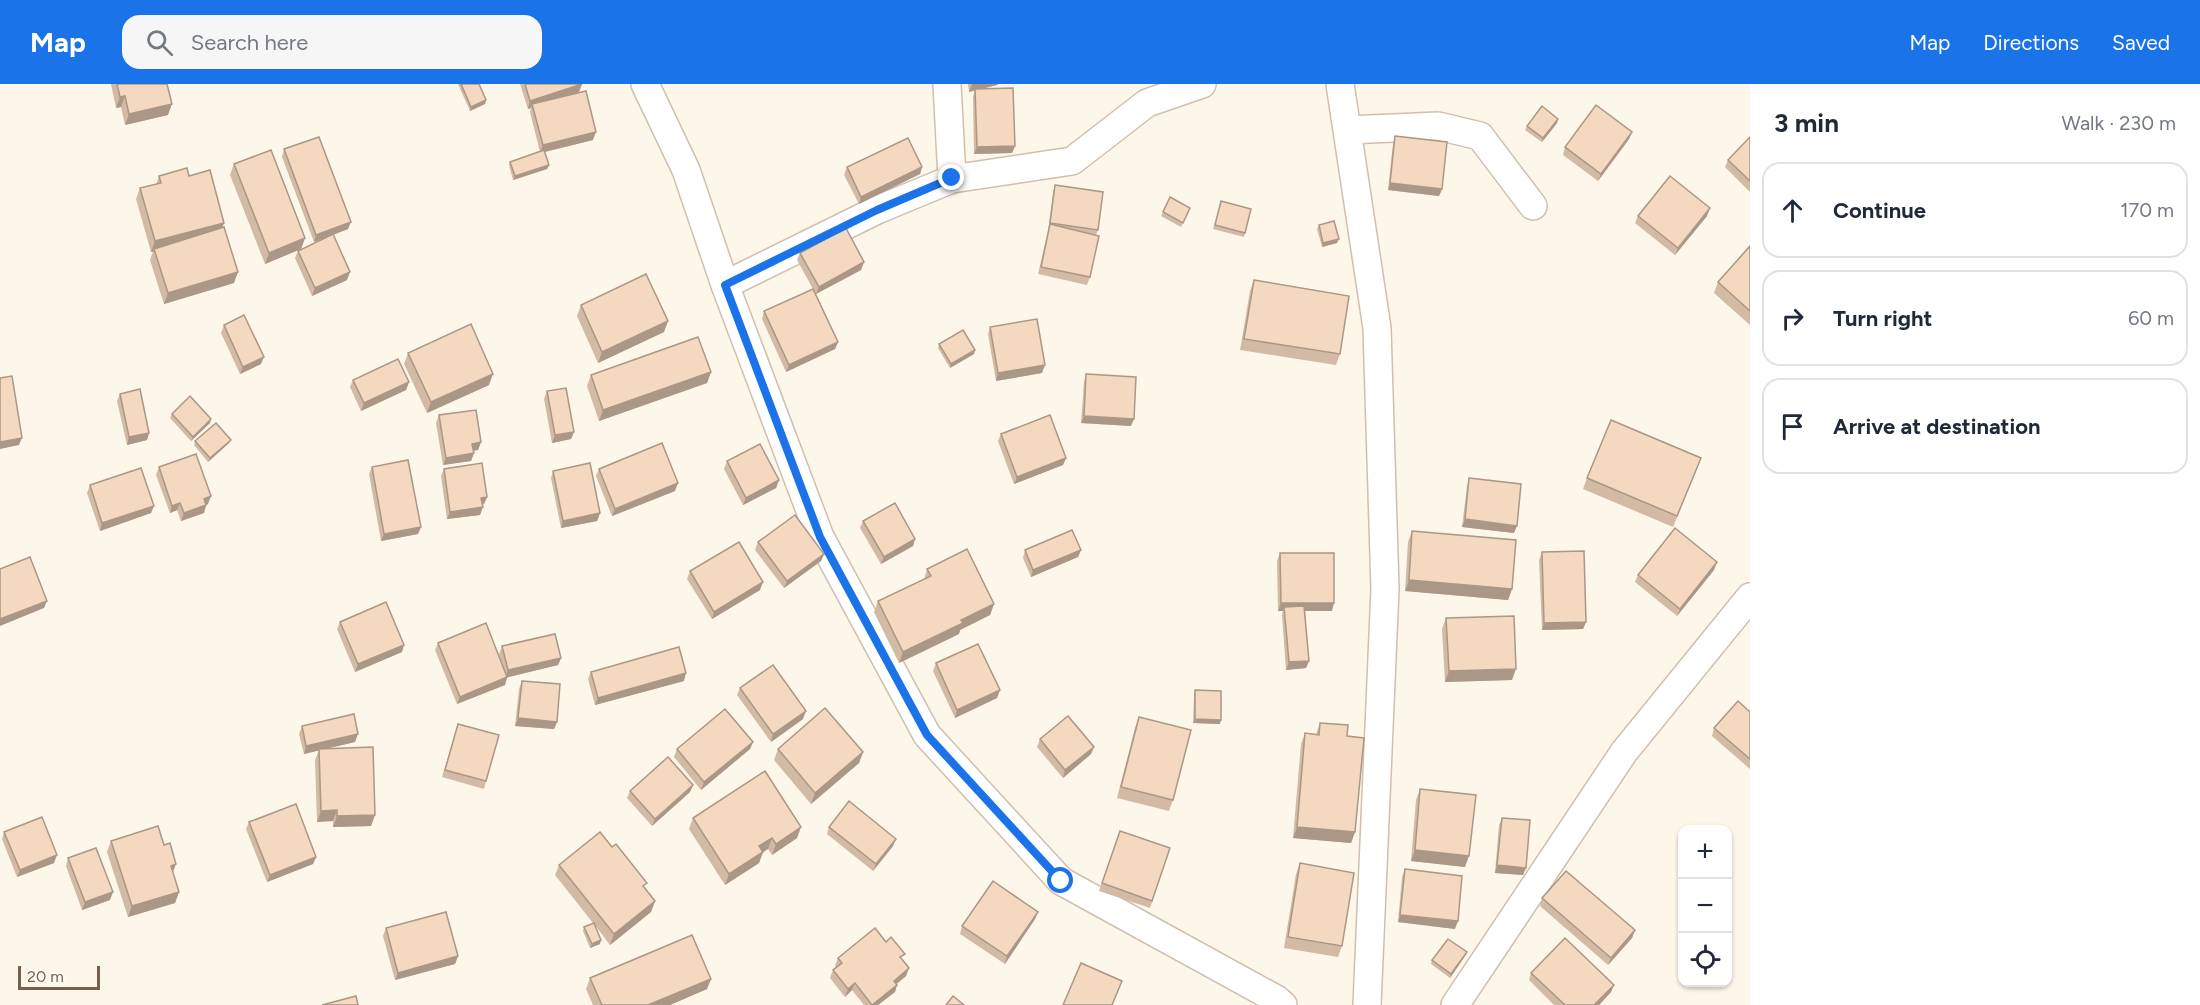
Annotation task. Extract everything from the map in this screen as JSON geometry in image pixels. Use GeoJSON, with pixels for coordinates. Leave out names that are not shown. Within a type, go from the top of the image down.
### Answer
{"type":"FeatureCollection","features":[{"type":"Feature","properties":{"kind":"street"},"geometry":{"type":"LineString","coordinates":[[645,84],[686,170],[725,285],[820,537],[927,735],[1061,881],[1276,999],[1283,1005]]}},
{"type":"Feature","properties":{"kind":"street"},"geometry":{"type":"LineString","coordinates":[[947,84],[952,178]]}},
{"type":"Feature","properties":{"kind":"street"},"geometry":{"type":"LineString","coordinates":[[725,285],[877,210],[952,178],[1072,161],[1148,103],[1202,84]]}},
{"type":"Feature","properties":{"kind":"street"},"geometry":{"type":"LineString","coordinates":[[1340,84],[1377,328],[1385,589],[1367,1005]]}},
{"type":"Feature","properties":{"kind":"street"},"geometry":{"type":"LineString","coordinates":[[1348,130],[1438,126],[1480,136],[1533,206]]}},
{"type":"Feature","properties":{"kind":"street"},"geometry":{"type":"LineString","coordinates":[[1455,1005],[1624,752],[1750,597]]}},
{"type":"Feature","properties":{"kind":"building"},"geometry":{"type":"Polygon","coordinates":[[[117,84],[167,84],[172,104],[129,114],[125,96],[120,97],[117,84]]]}},
{"type":"Feature","properties":{"kind":"building"},"geometry":{"type":"Polygon","coordinates":[[[461,84],[479,84],[486,100],[471,107],[461,84]]]}},
{"type":"Feature","properties":{"kind":"building"},"geometry":{"type":"Polygon","coordinates":[[[525,84],[582,84],[530,101],[525,84]]]}},
{"type":"Feature","properties":{"kind":"building"},"geometry":{"type":"Polygon","coordinates":[[[1013,88],[1015,146],[977,147],[975,89],[1013,88]]]}},
{"type":"Feature","properties":{"kind":"building"},"geometry":{"type":"Polygon","coordinates":[[[586,91],[596,132],[543,145],[532,104],[586,91]]]}},
{"type":"Feature","properties":{"kind":"building"},"geometry":{"type":"Polygon","coordinates":[[[1596,105],[1632,132],[1601,174],[1565,147],[1596,105]]]}},
{"type":"Feature","properties":{"kind":"building"},"geometry":{"type":"Polygon","coordinates":[[[1542,106],[1558,119],[1543,138],[1527,126],[1542,106]]]}},
{"type":"Feature","properties":{"kind":"building"},"geometry":{"type":"Polygon","coordinates":[[[1395,136],[1447,142],[1442,189],[1390,183],[1395,136]]]}},
{"type":"Feature","properties":{"kind":"building"},"geometry":{"type":"Polygon","coordinates":[[[319,137],[351,222],[316,235],[284,149],[319,137]]]}},
{"type":"Feature","properties":{"kind":"building"},"geometry":{"type":"Polygon","coordinates":[[[1750,137],[1750,181],[1728,160],[1750,137]]]}},
{"type":"Feature","properties":{"kind":"building"},"geometry":{"type":"Polygon","coordinates":[[[908,138],[922,167],[861,197],[847,167],[908,138]]]}},
{"type":"Feature","properties":{"kind":"building"},"geometry":{"type":"Polygon","coordinates":[[[271,150],[305,238],[269,253],[234,164],[271,150]]]}},
{"type":"Feature","properties":{"kind":"building"},"geometry":{"type":"Polygon","coordinates":[[[544,150],[549,165],[515,176],[510,162],[544,150]]]}},
{"type":"Feature","properties":{"kind":"building"},"geometry":{"type":"Polygon","coordinates":[[[187,168],[189,176],[210,170],[224,223],[155,241],[140,188],[161,183],[159,176],[187,168]]]}},
{"type":"Feature","properties":{"kind":"building"},"geometry":{"type":"Polygon","coordinates":[[[1670,176],[1710,208],[1678,248],[1638,216],[1670,176]]]}},
{"type":"Feature","properties":{"kind":"building"},"geometry":{"type":"Polygon","coordinates":[[[1055,185],[1103,192],[1098,230],[1050,223],[1055,185]]]}},
{"type":"Feature","properties":{"kind":"building"},"geometry":{"type":"Polygon","coordinates":[[[1170,197],[1190,208],[1183,223],[1163,212],[1170,197]]]}},
{"type":"Feature","properties":{"kind":"building"},"geometry":{"type":"Polygon","coordinates":[[[1221,201],[1251,209],[1245,233],[1215,225],[1221,201]]]}},
{"type":"Feature","properties":{"kind":"building"},"geometry":{"type":"Polygon","coordinates":[[[1334,221],[1339,239],[1323,243],[1319,225],[1334,221]]]}},
{"type":"Feature","properties":{"kind":"building"},"geometry":{"type":"Polygon","coordinates":[[[1050,224],[1099,236],[1090,277],[1041,267],[1050,224]]]}},
{"type":"Feature","properties":{"kind":"building"},"geometry":{"type":"Polygon","coordinates":[[[224,227],[238,272],[168,293],[154,249],[224,227]]]}},
{"type":"Feature","properties":{"kind":"building"},"geometry":{"type":"Polygon","coordinates":[[[846,228],[864,262],[819,287],[800,253],[846,228]]]}},
{"type":"Feature","properties":{"kind":"building"},"geometry":{"type":"Polygon","coordinates":[[[333,234],[350,272],[315,288],[298,251],[333,234]]]}},
{"type":"Feature","properties":{"kind":"building"},"geometry":{"type":"Polygon","coordinates":[[[1750,246],[1750,311],[1718,282],[1750,246]]]}},
{"type":"Feature","properties":{"kind":"building"},"geometry":{"type":"Polygon","coordinates":[[[646,274],[668,321],[602,352],[581,305],[646,274]]]}},
{"type":"Feature","properties":{"kind":"building"},"geometry":{"type":"Polygon","coordinates":[[[1254,280],[1349,296],[1340,354],[1244,339],[1254,280]]]}},
{"type":"Feature","properties":{"kind":"building"},"geometry":{"type":"Polygon","coordinates":[[[813,289],[838,342],[789,365],[764,311],[813,289]]]}},
{"type":"Feature","properties":{"kind":"building"},"geometry":{"type":"Polygon","coordinates":[[[244,315],[264,357],[243,367],[224,325],[244,315]]]}},
{"type":"Feature","properties":{"kind":"building"},"geometry":{"type":"Polygon","coordinates":[[[1037,319],[1045,365],[998,373],[990,327],[1037,319]]]}},
{"type":"Feature","properties":{"kind":"building"},"geometry":{"type":"Polygon","coordinates":[[[471,324],[493,374],[431,402],[408,353],[471,324]]]}},
{"type":"Feature","properties":{"kind":"building"},"geometry":{"type":"Polygon","coordinates":[[[963,330],[975,350],[951,364],[939,344],[963,330]]]}},
{"type":"Feature","properties":{"kind":"building"},"geometry":{"type":"Polygon","coordinates":[[[698,337],[711,372],[603,410],[591,375],[698,337]]]}},
{"type":"Feature","properties":{"kind":"building"},"geometry":{"type":"Polygon","coordinates":[[[398,359],[409,382],[364,403],[353,380],[398,359]]]}},
{"type":"Feature","properties":{"kind":"building"},"geometry":{"type":"Polygon","coordinates":[[[1086,374],[1136,377],[1134,419],[1084,416],[1086,374]]]}},
{"type":"Feature","properties":{"kind":"building"},"geometry":{"type":"Polygon","coordinates":[[[12,376],[22,438],[0,442],[0,378],[12,376]]]}},
{"type":"Feature","properties":{"kind":"building"},"geometry":{"type":"Polygon","coordinates":[[[566,388],[574,432],[555,435],[547,391],[566,388]]]}},
{"type":"Feature","properties":{"kind":"building"},"geometry":{"type":"Polygon","coordinates":[[[140,389],[149,433],[129,437],[120,394],[140,389]]]}},
{"type":"Feature","properties":{"kind":"building"},"geometry":{"type":"Polygon","coordinates":[[[190,396],[211,419],[193,437],[172,414],[190,396]]]}},
{"type":"Feature","properties":{"kind":"building"},"geometry":{"type":"Polygon","coordinates":[[[476,410],[481,442],[472,444],[474,453],[446,458],[439,415],[476,410]]]}},
{"type":"Feature","properties":{"kind":"building"},"geometry":{"type":"Polygon","coordinates":[[[1050,415],[1066,458],[1017,477],[1001,434],[1050,415]]]}},
{"type":"Feature","properties":{"kind":"building"},"geometry":{"type":"Polygon","coordinates":[[[1611,420],[1701,458],[1677,516],[1587,478],[1611,420]]]}},
{"type":"Feature","properties":{"kind":"building"},"geometry":{"type":"Polygon","coordinates":[[[216,423],[231,440],[210,458],[195,441],[216,423]]]}},
{"type":"Feature","properties":{"kind":"building"},"geometry":{"type":"Polygon","coordinates":[[[662,443],[678,483],[615,509],[599,469],[662,443]]]}},
{"type":"Feature","properties":{"kind":"building"},"geometry":{"type":"Polygon","coordinates":[[[760,444],[779,480],[746,498],[727,461],[760,444]]]}},
{"type":"Feature","properties":{"kind":"building"},"geometry":{"type":"Polygon","coordinates":[[[196,454],[211,496],[204,499],[206,505],[184,513],[180,503],[172,506],[159,467],[196,454]]]}},
{"type":"Feature","properties":{"kind":"building"},"geometry":{"type":"Polygon","coordinates":[[[408,460],[421,527],[384,534],[372,467],[408,460]]]}},
{"type":"Feature","properties":{"kind":"building"},"geometry":{"type":"Polygon","coordinates":[[[482,463],[487,497],[481,498],[483,507],[450,512],[444,469],[482,463]]]}},
{"type":"Feature","properties":{"kind":"building"},"geometry":{"type":"Polygon","coordinates":[[[590,463],[600,513],[563,521],[553,471],[590,463]]]}},
{"type":"Feature","properties":{"kind":"building"},"geometry":{"type":"Polygon","coordinates":[[[141,468],[154,506],[102,523],[90,485],[141,468]]]}},
{"type":"Feature","properties":{"kind":"building"},"geometry":{"type":"Polygon","coordinates":[[[1469,478],[1521,484],[1517,526],[1465,519],[1469,478]]]}},
{"type":"Feature","properties":{"kind":"building"},"geometry":{"type":"Polygon","coordinates":[[[895,503],[915,539],[884,557],[863,521],[895,503]]]}},
{"type":"Feature","properties":{"kind":"building"},"geometry":{"type":"Polygon","coordinates":[[[795,515],[824,554],[787,581],[758,542],[795,515]]]}},
{"type":"Feature","properties":{"kind":"building"},"geometry":{"type":"Polygon","coordinates":[[[1675,528],[1717,562],[1680,609],[1638,575],[1675,528]]]}},
{"type":"Feature","properties":{"kind":"building"},"geometry":{"type":"Polygon","coordinates":[[[1072,530],[1081,550],[1033,570],[1025,550],[1072,530]]]}},
{"type":"Feature","properties":{"kind":"building"},"geometry":{"type":"Polygon","coordinates":[[[1412,531],[1516,540],[1512,589],[1409,580],[1412,531]]]}},
{"type":"Feature","properties":{"kind":"building"},"geometry":{"type":"Polygon","coordinates":[[[739,542],[763,582],[714,612],[690,571],[739,542]]]}},
{"type":"Feature","properties":{"kind":"building"},"geometry":{"type":"Polygon","coordinates":[[[967,549],[994,604],[961,620],[963,623],[903,652],[878,601],[931,576],[927,569],[967,549]]]}},
{"type":"Feature","properties":{"kind":"building"},"geometry":{"type":"Polygon","coordinates":[[[1584,551],[1586,622],[1544,623],[1542,552],[1584,551]]]}},
{"type":"Feature","properties":{"kind":"building"},"geometry":{"type":"Polygon","coordinates":[[[1280,553],[1334,553],[1334,603],[1281,603],[1280,553]]]}},
{"type":"Feature","properties":{"kind":"building"},"geometry":{"type":"Polygon","coordinates":[[[30,557],[47,601],[0,619],[0,569],[30,557]]]}},
{"type":"Feature","properties":{"kind":"building"},"geometry":{"type":"Polygon","coordinates":[[[386,602],[404,645],[358,664],[340,622],[386,602]]]}},
{"type":"Feature","properties":{"kind":"building"},"geometry":{"type":"Polygon","coordinates":[[[1304,606],[1309,661],[1289,662],[1284,607],[1304,606]]]}},
{"type":"Feature","properties":{"kind":"building"},"geometry":{"type":"Polygon","coordinates":[[[1514,616],[1516,669],[1449,671],[1446,618],[1514,616]]]}},
{"type":"Feature","properties":{"kind":"building"},"geometry":{"type":"Polygon","coordinates":[[[486,623],[507,677],[460,697],[438,643],[486,623]]]}},
{"type":"Feature","properties":{"kind":"building"},"geometry":{"type":"Polygon","coordinates":[[[555,634],[561,658],[508,670],[502,646],[555,634]]]}},
{"type":"Feature","properties":{"kind":"building"},"geometry":{"type":"Polygon","coordinates":[[[978,644],[1000,690],[957,710],[936,663],[978,644]]]}},
{"type":"Feature","properties":{"kind":"building"},"geometry":{"type":"Polygon","coordinates":[[[679,647],[686,673],[598,698],[591,672],[679,647]]]}},
{"type":"Feature","properties":{"kind":"building"},"geometry":{"type":"Polygon","coordinates":[[[773,665],[806,711],[773,734],[740,688],[773,665]]]}},
{"type":"Feature","properties":{"kind":"building"},"geometry":{"type":"Polygon","coordinates":[[[522,681],[560,684],[557,722],[518,718],[522,681]]]}},
{"type":"Feature","properties":{"kind":"building"},"geometry":{"type":"Polygon","coordinates":[[[1195,690],[1221,691],[1221,720],[1195,719],[1195,690]]]}},
{"type":"Feature","properties":{"kind":"building"},"geometry":{"type":"Polygon","coordinates":[[[1738,701],[1750,712],[1750,759],[1714,728],[1738,701]]]}},
{"type":"Feature","properties":{"kind":"building"},"geometry":{"type":"Polygon","coordinates":[[[825,708],[863,752],[815,793],[778,749],[825,708]]]}},
{"type":"Feature","properties":{"kind":"building"},"geometry":{"type":"Polygon","coordinates":[[[725,709],[753,742],[704,782],[677,749],[725,709]]]}},
{"type":"Feature","properties":{"kind":"building"},"geometry":{"type":"Polygon","coordinates":[[[354,714],[358,734],[306,746],[302,726],[354,714]]]}},
{"type":"Feature","properties":{"kind":"building"},"geometry":{"type":"Polygon","coordinates":[[[1068,716],[1094,747],[1065,770],[1040,739],[1068,716]]]}},
{"type":"Feature","properties":{"kind":"building"},"geometry":{"type":"Polygon","coordinates":[[[1139,717],[1191,730],[1173,800],[1121,787],[1139,717]]]}},
{"type":"Feature","properties":{"kind":"building"},"geometry":{"type":"Polygon","coordinates":[[[1320,723],[1348,725],[1347,736],[1364,738],[1355,832],[1297,827],[1305,733],[1319,735],[1320,723]]]}},
{"type":"Feature","properties":{"kind":"building"},"geometry":{"type":"Polygon","coordinates":[[[458,724],[499,735],[486,781],[445,770],[458,724]]]}},
{"type":"Feature","properties":{"kind":"building"},"geometry":{"type":"Polygon","coordinates":[[[373,747],[375,815],[337,816],[337,810],[321,811],[319,749],[373,747]]]}},
{"type":"Feature","properties":{"kind":"building"},"geometry":{"type":"Polygon","coordinates":[[[668,757],[693,785],[655,819],[630,791],[668,757]]]}},
{"type":"Feature","properties":{"kind":"building"},"geometry":{"type":"Polygon","coordinates":[[[765,771],[801,827],[776,844],[772,838],[759,846],[763,852],[729,874],[693,818],[765,771]]]}},
{"type":"Feature","properties":{"kind":"building"},"geometry":{"type":"Polygon","coordinates":[[[1420,789],[1476,795],[1469,856],[1415,850],[1420,789]]]}},
{"type":"Feature","properties":{"kind":"building"},"geometry":{"type":"Polygon","coordinates":[[[849,801],[896,839],[876,864],[829,827],[849,801]]]}},
{"type":"Feature","properties":{"kind":"building"},"geometry":{"type":"Polygon","coordinates":[[[296,804],[316,857],[270,875],[249,822],[296,804]]]}},
{"type":"Feature","properties":{"kind":"building"},"geometry":{"type":"Polygon","coordinates":[[[42,817],[57,855],[20,870],[4,832],[42,817]]]}},
{"type":"Feature","properties":{"kind":"building"},"geometry":{"type":"Polygon","coordinates":[[[1502,818],[1530,820],[1526,868],[1497,865],[1502,818]]]}},
{"type":"Feature","properties":{"kind":"building"},"geometry":{"type":"Polygon","coordinates":[[[158,826],[164,845],[170,843],[176,864],[171,866],[179,892],[132,906],[111,841],[158,826]]]}},
{"type":"Feature","properties":{"kind":"building"},"geometry":{"type":"Polygon","coordinates":[[[1120,831],[1170,848],[1152,901],[1102,883],[1120,831]]]}},
{"type":"Feature","properties":{"kind":"building"},"geometry":{"type":"Polygon","coordinates":[[[600,832],[612,847],[616,844],[647,883],[643,886],[655,901],[614,934],[559,865],[600,832]]]}},
{"type":"Feature","properties":{"kind":"building"},"geometry":{"type":"Polygon","coordinates":[[[96,848],[113,892],[85,902],[68,858],[96,848]]]}},
{"type":"Feature","properties":{"kind":"building"},"geometry":{"type":"Polygon","coordinates":[[[1300,863],[1354,873],[1342,946],[1288,937],[1300,863]]]}},
{"type":"Feature","properties":{"kind":"building"},"geometry":{"type":"Polygon","coordinates":[[[1405,869],[1462,876],[1458,921],[1400,915],[1405,869]]]}},
{"type":"Feature","properties":{"kind":"building"},"geometry":{"type":"Polygon","coordinates":[[[1566,871],[1635,930],[1611,958],[1542,898],[1566,871]]]}},
{"type":"Feature","properties":{"kind":"building"},"geometry":{"type":"Polygon","coordinates":[[[993,881],[1038,912],[1007,956],[962,926],[993,881]]]}},
{"type":"Feature","properties":{"kind":"building"},"geometry":{"type":"Polygon","coordinates":[[[446,912],[458,956],[398,973],[386,928],[446,912]]]}},
{"type":"Feature","properties":{"kind":"building"},"geometry":{"type":"Polygon","coordinates":[[[594,923],[601,940],[592,944],[584,927],[594,923]]]}},
{"type":"Feature","properties":{"kind":"building"},"geometry":{"type":"Polygon","coordinates":[[[875,928],[886,942],[891,937],[905,954],[900,957],[909,968],[894,981],[897,985],[872,1005],[855,983],[848,989],[833,970],[842,963],[838,958],[875,928]]]}},
{"type":"Feature","properties":{"kind":"building"},"geometry":{"type":"Polygon","coordinates":[[[692,935],[711,979],[648,1005],[602,1005],[590,978],[692,935]]]}},
{"type":"Feature","properties":{"kind":"building"},"geometry":{"type":"Polygon","coordinates":[[[1565,938],[1614,985],[1594,1005],[1565,1005],[1531,973],[1565,938]]]}},
{"type":"Feature","properties":{"kind":"building"},"geometry":{"type":"Polygon","coordinates":[[[1448,939],[1467,952],[1451,974],[1432,960],[1448,939]]]}},
{"type":"Feature","properties":{"kind":"building"},"geometry":{"type":"Polygon","coordinates":[[[1081,963],[1122,981],[1112,1005],[1063,1005],[1081,963]]]}},
{"type":"Feature","properties":{"kind":"building"},"geometry":{"type":"Polygon","coordinates":[[[356,996],[358,1005],[322,1005],[356,996]]]}},
{"type":"Feature","properties":{"kind":"building"},"geometry":{"type":"Polygon","coordinates":[[[953,996],[964,1005],[946,1005],[953,996]]]}},
{"type":"Feature","properties":{"kind":"route"},"geometry":{"type":"LineString","coordinates":[[952,178],[877,210],[725,285],[820,537],[927,735],[1061,881]]}}]}
